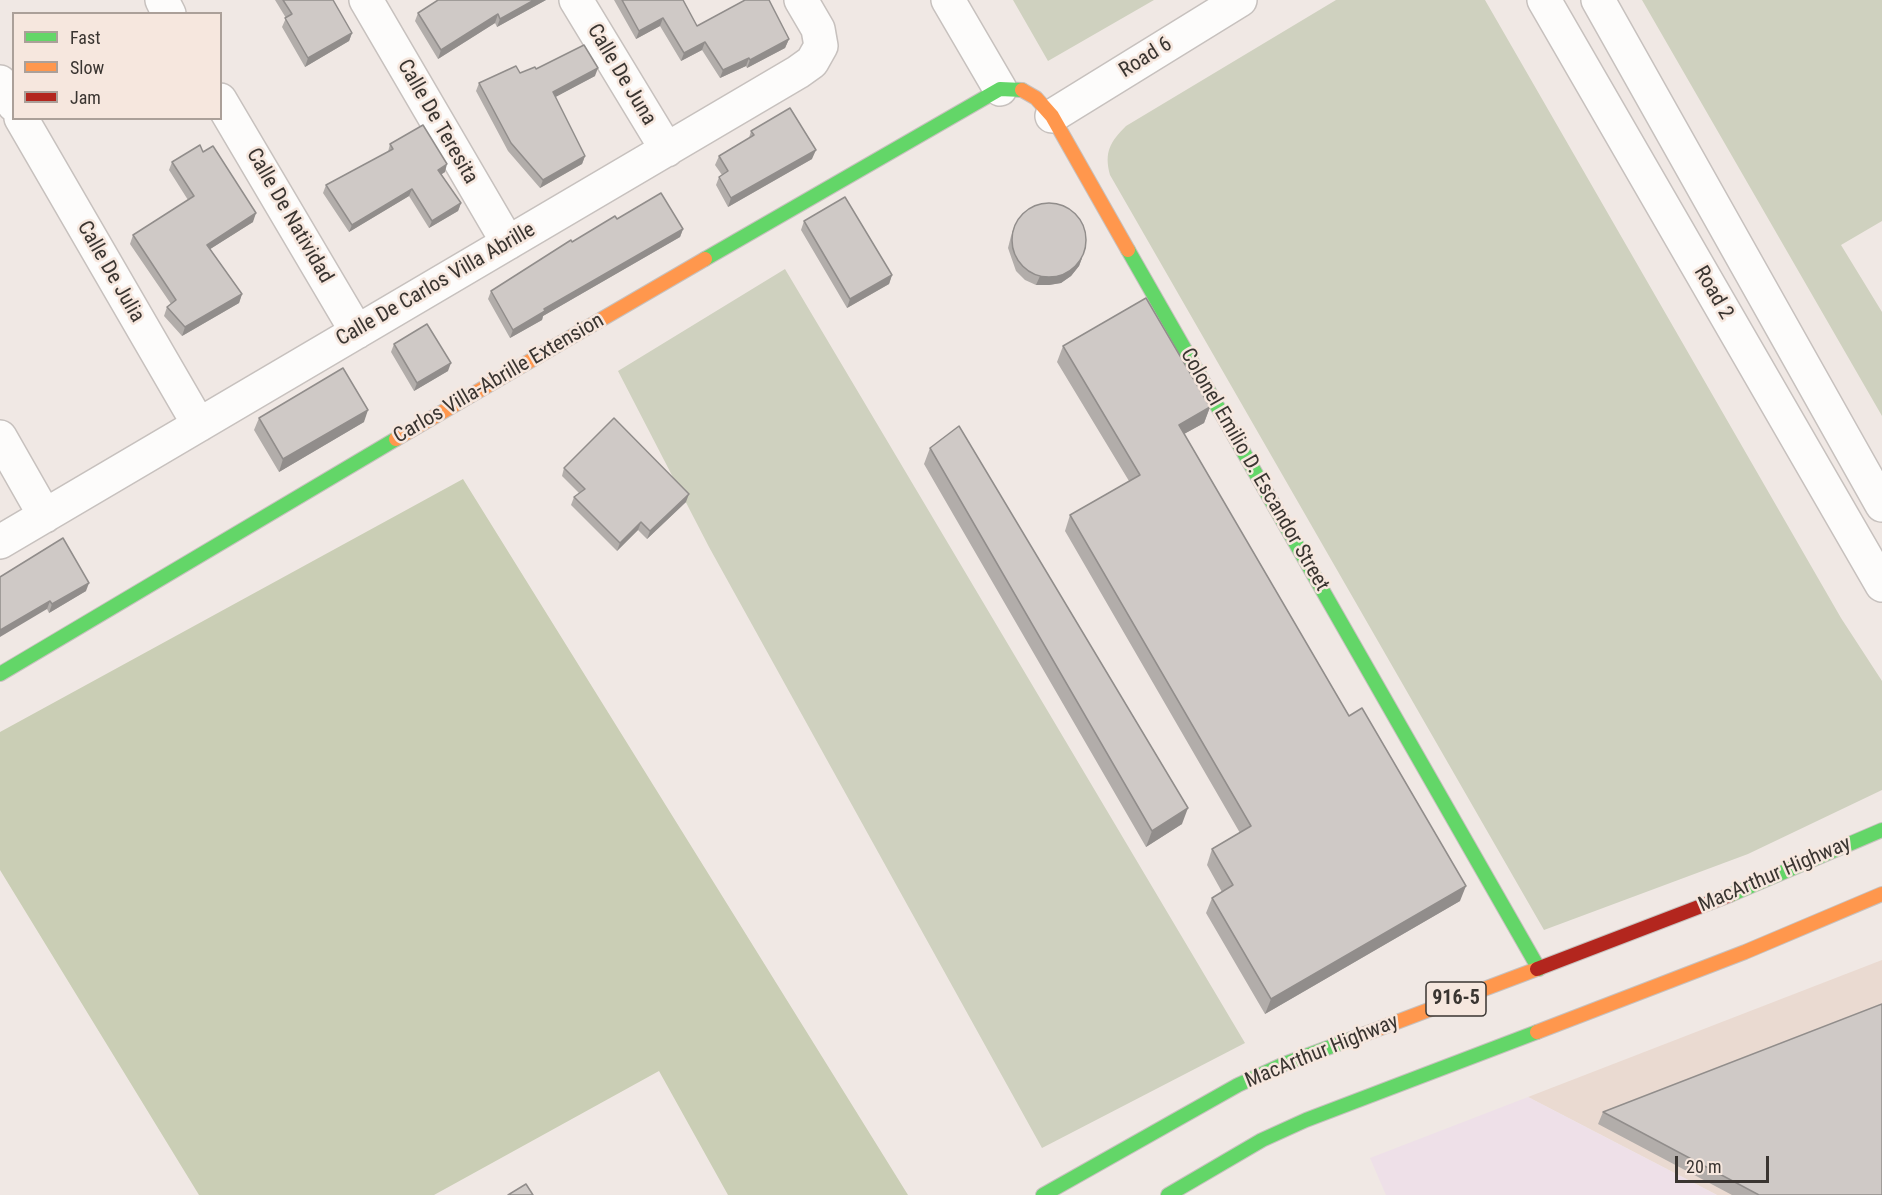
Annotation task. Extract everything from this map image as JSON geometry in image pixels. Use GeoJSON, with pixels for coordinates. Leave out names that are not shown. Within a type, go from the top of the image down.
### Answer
{"type":"FeatureCollection","features":[{"type":"Feature","properties":{"kind":"street","name":"Calle De Teresita"},"geometry":{"type":"LineString","coordinates":[[366,0],[508,243]]}},
{"type":"Feature","properties":{"kind":"street","name":"Calle De Juna"},"geometry":{"type":"LineString","coordinates":[[576,0],[667,150]]}},
{"type":"Feature","properties":{"kind":"street","name":"Calle De Carlos Villa Abrille"},"geometry":{"type":"LineString","coordinates":[[0,542],[667,150],[812,62],[821,46],[818,30],[801,0]]}},
{"type":"Feature","properties":{"kind":"street"},"geometry":{"type":"LineString","coordinates":[[948,0],[1000,89]]}},
{"type":"Feature","properties":{"kind":"street","name":"Road 6"},"geometry":{"type":"LineString","coordinates":[[1052,116],[1240,0]]}},
{"type":"Feature","properties":{"kind":"street","name":"Road 2"},"geometry":{"type":"LineString","coordinates":[[1544,0],[1882,585]]}},
{"type":"Feature","properties":{"kind":"street","name":"Road 2"},"geometry":{"type":"LineString","coordinates":[[1598,0],[1882,505]]}},
{"type":"Feature","properties":{"kind":"street"},"geometry":{"type":"LineString","coordinates":[[0,82],[12,102]]}},
{"type":"Feature","properties":{"kind":"street","name":"Colonel Emilio D. Escandor Street"},"geometry":{"type":"LineString","coordinates":[[1000,89],[1024,89],[1036,96],[1052,116],[1539,969]]}},
{"type":"Feature","properties":{"kind":"street","name":"Carlos Villa-Abrille Extension"},"geometry":{"type":"LineString","coordinates":[[0,674],[514,369],[1000,89]]}},
{"type":"Feature","properties":{"kind":"street","name":"Calle De Natividad"},"geometry":{"type":"LineString","coordinates":[[222,103],[357,332]]}},
{"type":"Feature","properties":{"kind":"street","name":"Calle De Julia"},"geometry":{"type":"LineString","coordinates":[[22,120],[199,425]]}},
{"type":"Feature","properties":{"kind":"street"},"geometry":{"type":"LineString","coordinates":[[1713,292],[1749,272]]}},
{"type":"Feature","properties":{"kind":"street"},"geometry":{"type":"LineString","coordinates":[[0,437],[45,516]]}},
{"type":"Feature","properties":{"kind":"street","name":"MacArthur Highway"},"geometry":{"type":"LineString","coordinates":[[1043,1195],[1238,1085],[1284,1064],[1709,904],[1882,830]]}},
{"type":"Feature","properties":{"kind":"street"},"geometry":{"type":"LineString","coordinates":[[1168,1195],[1262,1140],[1306,1120],[1745,952],[1882,894]]}},
{"type":"Feature","properties":{"kind":"shaded area"},"geometry":{"type":"Polygon","coordinates":[[[1882,960],[1882,1195],[1717,1195],[1528,1097],[1882,960]]]}},
{"type":"Feature","properties":{"kind":"shaded area"},"geometry":{"type":"Polygon","coordinates":[[[1528,1097],[1717,1195],[1386,1195],[1370,1158],[1528,1097]]]}},
{"type":"Feature","properties":{"kind":"green space"},"geometry":{"type":"Polygon","coordinates":[[[1013,0],[1154,0],[1048,61],[1013,0]]]}},
{"type":"Feature","properties":{"kind":"green space"},"geometry":{"type":"Polygon","coordinates":[[[1336,0],[1485,0],[1841,618],[1882,681],[1882,790],[1748,854],[1544,930],[1110,175],[1108,167],[1108,154],[1112,142],[1126,126],[1336,0]]]}},
{"type":"Feature","properties":{"kind":"green space"},"geometry":{"type":"Polygon","coordinates":[[[1642,0],[1882,0],[1882,221],[1841,245],[1882,312],[1882,416],[1642,0]]]}},
{"type":"Feature","properties":{"kind":"green space"},"geometry":{"type":"Polygon","coordinates":[[[785,269],[1245,1043],[1042,1148],[709,547],[618,371],[785,269]]]}},
{"type":"Feature","properties":{"kind":"green space"},"geometry":{"type":"Polygon","coordinates":[[[463,479],[908,1195],[728,1195],[659,1071],[434,1195],[199,1195],[0,870],[0,732],[463,479]]]}},
{"type":"Feature","properties":{"kind":"building"},"geometry":{"type":"Polygon","coordinates":[[[283,0],[333,0],[352,33],[308,58],[285,18],[292,14],[283,0]]]}},
{"type":"Feature","properties":{"kind":"building"},"geometry":{"type":"Polygon","coordinates":[[[438,0],[534,0],[500,19],[498,14],[441,50],[418,13],[438,0]]]}},
{"type":"Feature","properties":{"kind":"building"},"geometry":{"type":"Polygon","coordinates":[[[622,0],[683,0],[697,26],[745,0],[769,0],[789,39],[750,60],[749,58],[723,70],[705,42],[684,53],[663,18],[639,31],[622,0]]]}},
{"type":"Feature","properties":{"kind":"building"},"geometry":{"type":"Polygon","coordinates":[[[584,45],[598,68],[553,92],[585,156],[543,180],[511,143],[479,83],[516,66],[520,73],[535,67],[536,69],[584,45]]]}},
{"type":"Feature","properties":{"kind":"building"},"geometry":{"type":"Polygon","coordinates":[[[790,108],[816,150],[731,198],[719,177],[728,171],[719,156],[754,135],[751,131],[790,108]]]}},
{"type":"Feature","properties":{"kind":"building"},"geometry":{"type":"Polygon","coordinates":[[[423,125],[447,164],[438,170],[461,203],[432,221],[412,189],[352,225],[326,185],[393,149],[390,144],[423,125]]]}},
{"type":"Feature","properties":{"kind":"building"},"geometry":{"type":"Polygon","coordinates":[[[200,145],[203,152],[213,146],[256,213],[207,245],[242,294],[185,327],[167,307],[176,300],[133,235],[194,196],[172,162],[200,145]]]}},
{"type":"Feature","properties":{"kind":"building"},"geometry":{"type":"Polygon","coordinates":[[[661,193],[683,229],[544,309],[545,311],[513,330],[491,291],[571,240],[572,242],[615,216],[617,219],[661,193]]]}},
{"type":"Feature","properties":{"kind":"building"},"geometry":{"type":"Polygon","coordinates":[[[845,197],[892,275],[850,299],[804,221],[845,197]]]}},
{"type":"Feature","properties":{"kind":"building"},"geometry":{"type":"Polygon","coordinates":[[[1049,203],[1063,206],[1075,214],[1083,226],[1086,240],[1083,254],[1075,266],[1063,274],[1049,277],[1035,274],[1023,266],[1015,254],[1012,240],[1015,226],[1023,214],[1035,206],[1049,203]]]}},
{"type":"Feature","properties":{"kind":"building"},"geometry":{"type":"Polygon","coordinates":[[[1146,298],[1210,407],[1179,425],[1349,716],[1362,708],[1466,886],[1271,999],[1212,898],[1233,885],[1212,849],[1251,826],[1070,515],[1140,475],[1063,346],[1146,298]]]}},
{"type":"Feature","properties":{"kind":"building"},"geometry":{"type":"Polygon","coordinates":[[[427,324],[451,363],[417,383],[394,344],[427,324]]]}},
{"type":"Feature","properties":{"kind":"building"},"geometry":{"type":"Polygon","coordinates":[[[343,368],[368,410],[283,459],[259,418],[343,368]]]}},
{"type":"Feature","properties":{"kind":"building"},"geometry":{"type":"Polygon","coordinates":[[[614,418],[689,494],[650,531],[641,522],[620,543],[574,497],[585,489],[564,468],[614,418]]]}},
{"type":"Feature","properties":{"kind":"building"},"geometry":{"type":"Polygon","coordinates":[[[959,426],[1188,808],[1152,831],[930,448],[959,426]]]}},
{"type":"Feature","properties":{"kind":"building"},"geometry":{"type":"Polygon","coordinates":[[[63,538],[89,583],[52,604],[50,601],[0,630],[0,577],[63,538]]]}},
{"type":"Feature","properties":{"kind":"building"},"geometry":{"type":"Polygon","coordinates":[[[1882,1004],[1882,1195],[1759,1195],[1603,1112],[1882,1004]]]}},
{"type":"Feature","properties":{"kind":"building"},"geometry":{"type":"Polygon","coordinates":[[[526,1184],[533,1195],[508,1195],[526,1184]]]}},
{"type":"Feature","properties":{"kind":"traffic: fast"},"geometry":{"type":"LineString","coordinates":[[705,259],[1000,89],[1022,90]]}},
{"type":"Feature","properties":{"kind":"traffic: fast"},"geometry":{"type":"LineString","coordinates":[[1128,250],[1539,969]]}},
{"type":"Feature","properties":{"kind":"traffic: fast"},"geometry":{"type":"LineString","coordinates":[[0,674],[396,439]]}},
{"type":"Feature","properties":{"kind":"traffic: fast"},"geometry":{"type":"LineString","coordinates":[[1730,895],[1882,830]]}},
{"type":"Feature","properties":{"kind":"traffic: fast"},"geometry":{"type":"LineString","coordinates":[[1168,1195],[1262,1140],[1306,1120],[1537,1032]]}},
{"type":"Feature","properties":{"kind":"traffic: fast"},"geometry":{"type":"LineString","coordinates":[[1043,1195],[1238,1085],[1284,1064],[1365,1034]]}},
{"type":"Feature","properties":{"kind":"traffic: slow"},"geometry":{"type":"LineString","coordinates":[[1022,90],[1036,98],[1052,116],[1128,250]]}},
{"type":"Feature","properties":{"kind":"traffic: slow"},"geometry":{"type":"LineString","coordinates":[[396,439],[705,259]]}},
{"type":"Feature","properties":{"kind":"traffic: slow"},"geometry":{"type":"LineString","coordinates":[[1537,1032],[1745,952],[1882,894]]}},
{"type":"Feature","properties":{"kind":"traffic: slow"},"geometry":{"type":"LineString","coordinates":[[1365,1034],[1537,969]]}},
{"type":"Feature","properties":{"kind":"traffic: jam"},"geometry":{"type":"LineString","coordinates":[[1537,969],[1730,895]]}}]}
